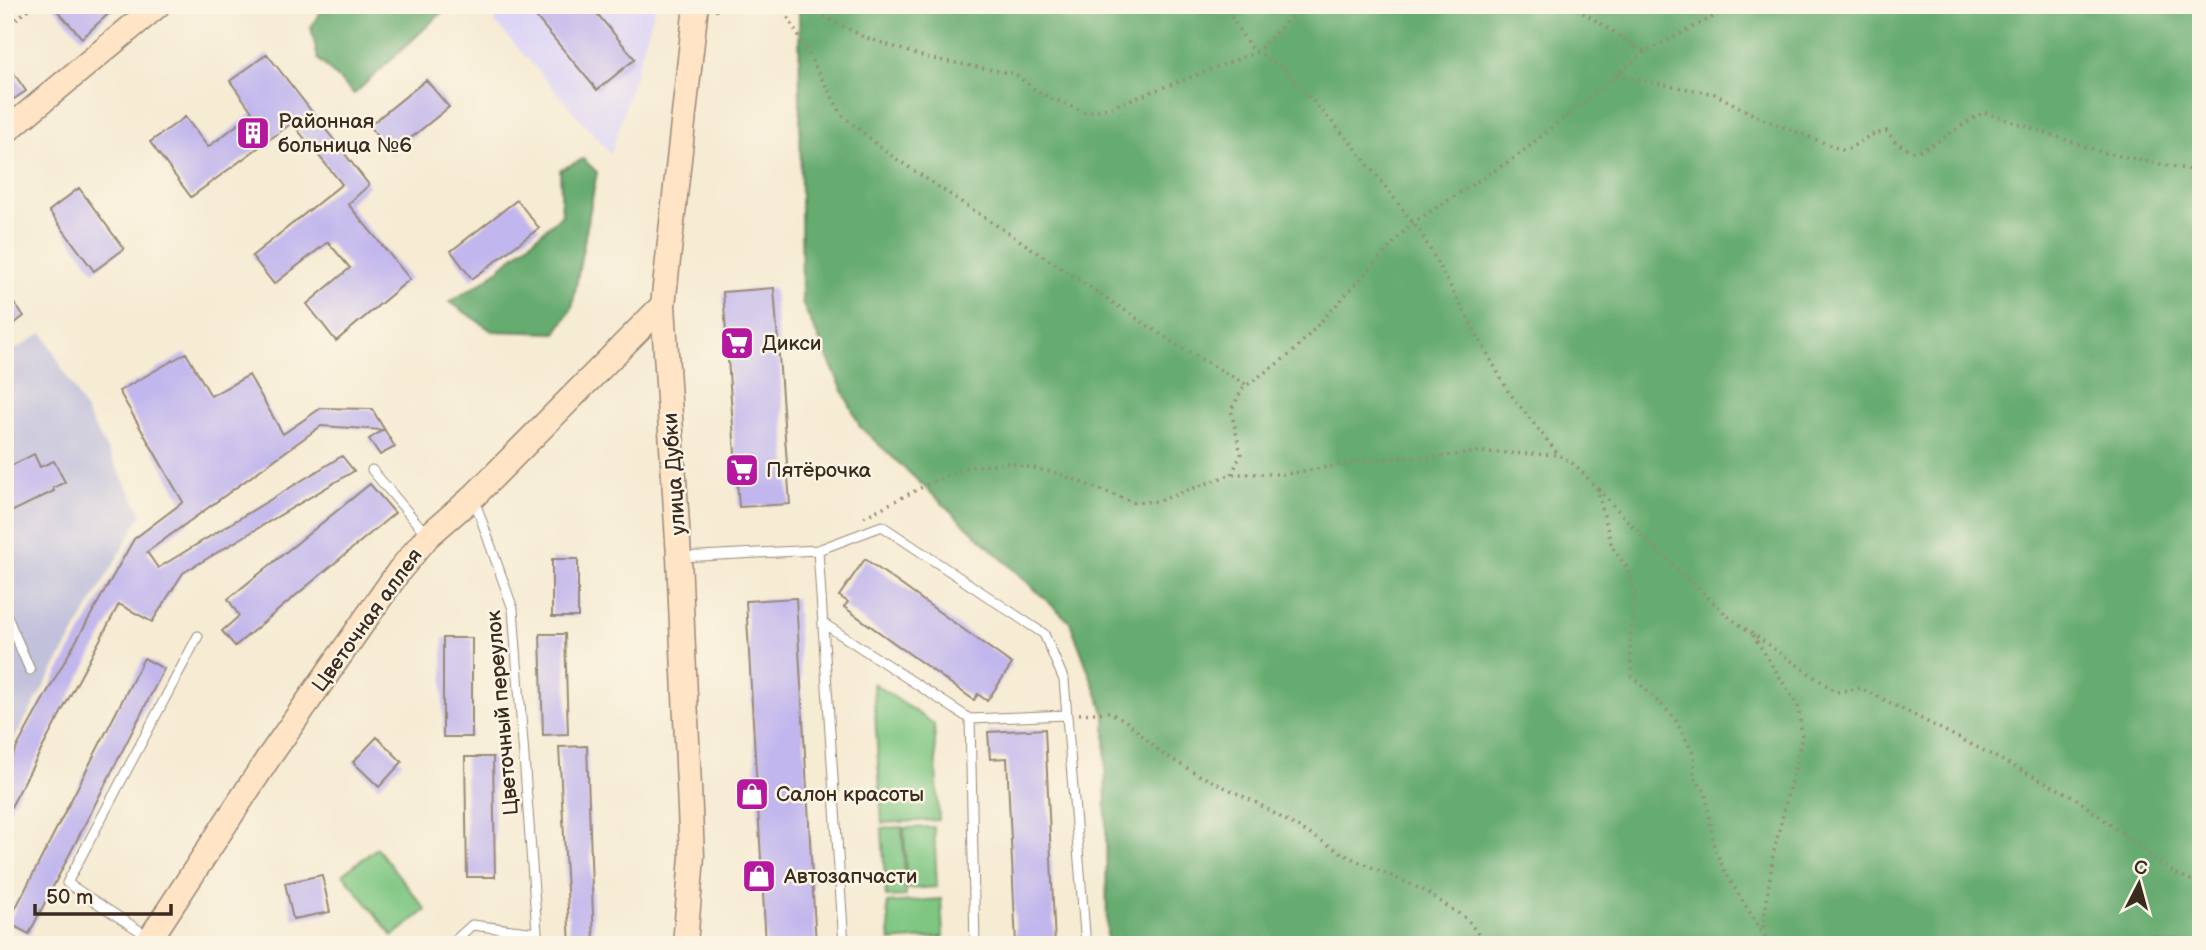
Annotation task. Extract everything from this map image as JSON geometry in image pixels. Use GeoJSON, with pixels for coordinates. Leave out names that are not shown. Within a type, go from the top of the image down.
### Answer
{"type":"FeatureCollection","features":[{"type":"Feature","properties":{"kind":"street"},"geometry":{"type":"LineString","coordinates":[[5,132],[158,5]]}},
{"type":"Feature","properties":{"kind":"street","name":"улица Дубки"},"geometry":{"type":"LineString","coordinates":[[685,945],[692,856],[679,557],[663,305],[696,5]]}},
{"type":"Feature","properties":{"kind":"street","name":"Цветочная аллея"},"geometry":{"type":"LineString","coordinates":[[148,942],[296,719],[399,571],[428,536],[473,497],[663,305]]}},
{"type":"Feature","properties":{"kind":"lane"},"geometry":{"type":"LineString","coordinates":[[372,470],[428,536]]}},
{"type":"Feature","properties":{"kind":"lane","name":"Цветочный переулок"},"geometry":{"type":"LineString","coordinates":[[473,497],[513,609],[538,945]]}},
{"type":"Feature","properties":{"kind":"lane"},"geometry":{"type":"LineString","coordinates":[[679,557],[818,550],[882,526],[1044,634],[1064,680],[1086,945]]}},
{"type":"Feature","properties":{"kind":"lane"},"geometry":{"type":"LineString","coordinates":[[818,550],[844,945]]}},
{"type":"Feature","properties":{"kind":"lane"},"geometry":{"type":"LineString","coordinates":[[5,612],[30,670]]}},
{"type":"Feature","properties":{"kind":"lane"},"geometry":{"type":"LineString","coordinates":[[823,623],[970,719],[1067,715]]}},
{"type":"Feature","properties":{"kind":"lane"},"geometry":{"type":"LineString","coordinates":[[148,942],[67,883],[198,636]]}},
{"type":"Feature","properties":{"kind":"lane"},"geometry":{"type":"LineString","coordinates":[[970,719],[975,945]]}},
{"type":"Feature","properties":{"kind":"lane"},"geometry":{"type":"LineString","coordinates":[[450,945],[472,925],[537,933]]}},
{"type":"Feature","properties":{"kind":"path"},"geometry":{"type":"LineString","coordinates":[[5,28],[34,5]]}},
{"type":"Feature","properties":{"kind":"path"},"geometry":{"type":"LineString","coordinates":[[782,5],[806,7],[864,37],[928,58],[1015,74],[1038,92],[1084,112],[1109,108],[1257,52],[1303,5]]}},
{"type":"Feature","properties":{"kind":"path"},"geometry":{"type":"LineString","coordinates":[[782,5],[842,115],[868,137],[1170,340],[1247,385]]}},
{"type":"Feature","properties":{"kind":"path"},"geometry":{"type":"LineString","coordinates":[[1224,5],[1250,47],[1283,68],[1353,145],[1411,224],[1421,233],[1507,391],[1559,455],[1575,465],[1644,538],[1730,618],[1836,692],[1861,688],[2074,797],[2174,873],[2201,884]]}},
{"type":"Feature","properties":{"kind":"path"},"geometry":{"type":"LineString","coordinates":[[1571,5],[1645,52]]}},
{"type":"Feature","properties":{"kind":"path"},"geometry":{"type":"LineString","coordinates":[[1232,474],[1241,454],[1231,410],[1247,385],[1292,353],[1411,224],[1517,156],[1645,52],[1736,5]]}},
{"type":"Feature","properties":{"kind":"path"},"geometry":{"type":"LineString","coordinates":[[1616,75],[1715,94],[1758,117],[1845,151],[1871,135],[1887,131],[1896,143],[1915,152],[1929,147],[1957,126],[1984,112],[2105,153],[2201,172]]}},
{"type":"Feature","properties":{"kind":"path"},"geometry":{"type":"LineString","coordinates":[[862,518],[932,482],[970,467],[1010,463],[1057,473],[1135,503],[1159,501],[1232,474],[1287,474],[1362,461],[1404,457],[1433,458],[1476,452],[1559,455]]}},
{"type":"Feature","properties":{"kind":"path"},"geometry":{"type":"LineString","coordinates":[[1597,488],[1612,547],[1626,566],[1634,592],[1630,644],[1632,676],[1674,717],[1694,755],[1694,778],[1705,791],[1714,847],[1726,874],[1770,945]]}},
{"type":"Feature","properties":{"kind":"path"},"geometry":{"type":"LineString","coordinates":[[1753,634],[1798,706],[1802,737],[1773,855],[1763,930]]}},
{"type":"Feature","properties":{"kind":"path"},"geometry":{"type":"LineString","coordinates":[[1067,715],[1108,712],[1125,720],[1163,754],[1199,775],[1253,801],[1349,857],[1423,890],[1467,919],[1486,945]]}},
{"type":"Feature","properties":{"kind":"shaded area"},"geometry":{"type":"Polygon","coordinates":[[[513,5],[656,5],[611,154],[494,21],[513,5]]]}},
{"type":"Feature","properties":{"kind":"shaded area"},"geometry":{"type":"Polygon","coordinates":[[[43,333],[142,514],[5,755],[5,355],[43,333]]]}},
{"type":"Feature","properties":{"kind":"green space"},"geometry":{"type":"Polygon","coordinates":[[[325,5],[450,5],[354,94],[318,59],[311,27],[325,5]]]}},
{"type":"Feature","properties":{"kind":"green space"},"geometry":{"type":"Polygon","coordinates":[[[799,5],[2201,5],[2201,945],[1107,945],[1105,715],[1070,622],[860,427],[802,303],[799,5]]]}},
{"type":"Feature","properties":{"kind":"green space"},"geometry":{"type":"Polygon","coordinates":[[[583,159],[597,172],[572,308],[556,333],[492,331],[450,302],[487,279],[562,215],[560,170],[583,159]]]}},
{"type":"Feature","properties":{"kind":"green space"},"geometry":{"type":"Polygon","coordinates":[[[873,683],[934,724],[939,820],[882,823],[873,683]]]}},
{"type":"Feature","properties":{"kind":"green space"},"geometry":{"type":"Polygon","coordinates":[[[902,827],[906,896],[886,897],[882,828],[902,827]]]}},
{"type":"Feature","properties":{"kind":"green space"},"geometry":{"type":"Polygon","coordinates":[[[934,827],[937,887],[907,889],[904,828],[934,827]]]}},
{"type":"Feature","properties":{"kind":"green space"},"geometry":{"type":"Polygon","coordinates":[[[377,848],[426,910],[393,936],[343,874],[377,848]]]}},
{"type":"Feature","properties":{"kind":"green space"},"geometry":{"type":"Polygon","coordinates":[[[941,899],[943,937],[890,941],[887,903],[941,899]]]}},
{"type":"Feature","properties":{"kind":"building"},"geometry":{"type":"Polygon","coordinates":[[[52,5],[118,5],[82,38],[52,5]]]}},
{"type":"Feature","properties":{"kind":"building"},"geometry":{"type":"Polygon","coordinates":[[[526,5],[590,5],[635,59],[597,90],[526,5]]]}},
{"type":"Feature","properties":{"kind":"building"},"geometry":{"type":"Polygon","coordinates":[[[267,54],[369,185],[348,204],[410,279],[336,341],[307,304],[350,268],[328,242],[274,284],[252,256],[342,184],[292,123],[191,197],[150,142],[185,117],[208,147],[253,113],[230,81],[267,54]]]}},
{"type":"Feature","properties":{"kind":"building"},"geometry":{"type":"Polygon","coordinates":[[[5,61],[26,91],[5,105],[5,61]]]}},
{"type":"Feature","properties":{"kind":"building"},"geometry":{"type":"Polygon","coordinates":[[[426,80],[449,107],[391,154],[369,126],[426,80]]]}},
{"type":"Feature","properties":{"kind":"building"},"geometry":{"type":"Polygon","coordinates":[[[79,188],[124,249],[94,271],[49,211],[79,188]]]}},
{"type":"Feature","properties":{"kind":"building"},"geometry":{"type":"Polygon","coordinates":[[[517,200],[539,228],[472,279],[451,251],[517,200]]]}},
{"type":"Feature","properties":{"kind":"building"},"geometry":{"type":"Polygon","coordinates":[[[774,288],[790,504],[739,507],[723,292],[774,288]]]}},
{"type":"Feature","properties":{"kind":"building"},"geometry":{"type":"Polygon","coordinates":[[[5,292],[24,316],[5,331],[5,292]]]}},
{"type":"Feature","properties":{"kind":"building"},"geometry":{"type":"Polygon","coordinates":[[[186,353],[211,396],[249,375],[283,434],[321,408],[372,409],[395,447],[380,455],[369,439],[383,430],[321,426],[147,552],[158,568],[342,456],[354,471],[183,573],[152,622],[119,604],[5,818],[5,769],[41,703],[134,539],[183,502],[119,391],[186,353]]]}},
{"type":"Feature","properties":{"kind":"building"},"geometry":{"type":"Polygon","coordinates":[[[34,454],[40,467],[54,461],[65,482],[53,488],[54,491],[5,515],[5,469],[34,454]]]}},
{"type":"Feature","properties":{"kind":"building"},"geometry":{"type":"Polygon","coordinates":[[[370,484],[395,513],[235,646],[222,631],[239,616],[228,599],[370,484]]]}},
{"type":"Feature","properties":{"kind":"building"},"geometry":{"type":"Polygon","coordinates":[[[552,559],[578,559],[578,617],[552,617],[552,559]]]}},
{"type":"Feature","properties":{"kind":"building"},"geometry":{"type":"Polygon","coordinates":[[[865,559],[1012,664],[987,701],[978,694],[974,700],[844,607],[848,602],[839,596],[865,559]]]}},
{"type":"Feature","properties":{"kind":"building"},"geometry":{"type":"Polygon","coordinates":[[[796,598],[816,945],[766,945],[746,601],[796,598]]]}},
{"type":"Feature","properties":{"kind":"building"},"geometry":{"type":"Polygon","coordinates":[[[540,634],[565,634],[568,734],[543,735],[540,634]]]}},
{"type":"Feature","properties":{"kind":"building"},"geometry":{"type":"Polygon","coordinates":[[[443,638],[472,638],[472,737],[443,737],[443,638]]]}},
{"type":"Feature","properties":{"kind":"building"},"geometry":{"type":"Polygon","coordinates":[[[144,658],[164,669],[29,934],[8,923],[144,658]]]}},
{"type":"Feature","properties":{"kind":"building"},"geometry":{"type":"Polygon","coordinates":[[[1045,729],[1055,945],[1016,945],[1007,758],[990,759],[988,732],[1045,729]]]}},
{"type":"Feature","properties":{"kind":"building"},"geometry":{"type":"Polygon","coordinates":[[[377,737],[402,762],[379,787],[353,762],[377,737]]]}},
{"type":"Feature","properties":{"kind":"building"},"geometry":{"type":"Polygon","coordinates":[[[587,746],[594,945],[570,945],[559,747],[587,746]]]}},
{"type":"Feature","properties":{"kind":"building"},"geometry":{"type":"Polygon","coordinates":[[[465,757],[493,757],[495,877],[467,877],[465,757]]]}},
{"type":"Feature","properties":{"kind":"building"},"geometry":{"type":"Polygon","coordinates":[[[322,875],[330,912],[293,919],[285,883],[322,875]]]}},
{"type":"Feature","properties":{"kind":"place","name":"Районная больница №6"},"geometry":{"type":"Point","coordinates":[253,133]}},
{"type":"Feature","properties":{"kind":"place","name":"Дикси"},"geometry":{"type":"Point","coordinates":[737,343]}},
{"type":"Feature","properties":{"kind":"place","name":"Пятёрочка"},"geometry":{"type":"Point","coordinates":[742,470]}},
{"type":"Feature","properties":{"kind":"place","name":"Салон красоты"},"geometry":{"type":"Point","coordinates":[752,794]}},
{"type":"Feature","properties":{"kind":"place","name":"Автозапчасти"},"geometry":{"type":"Point","coordinates":[759,876]}}]}
